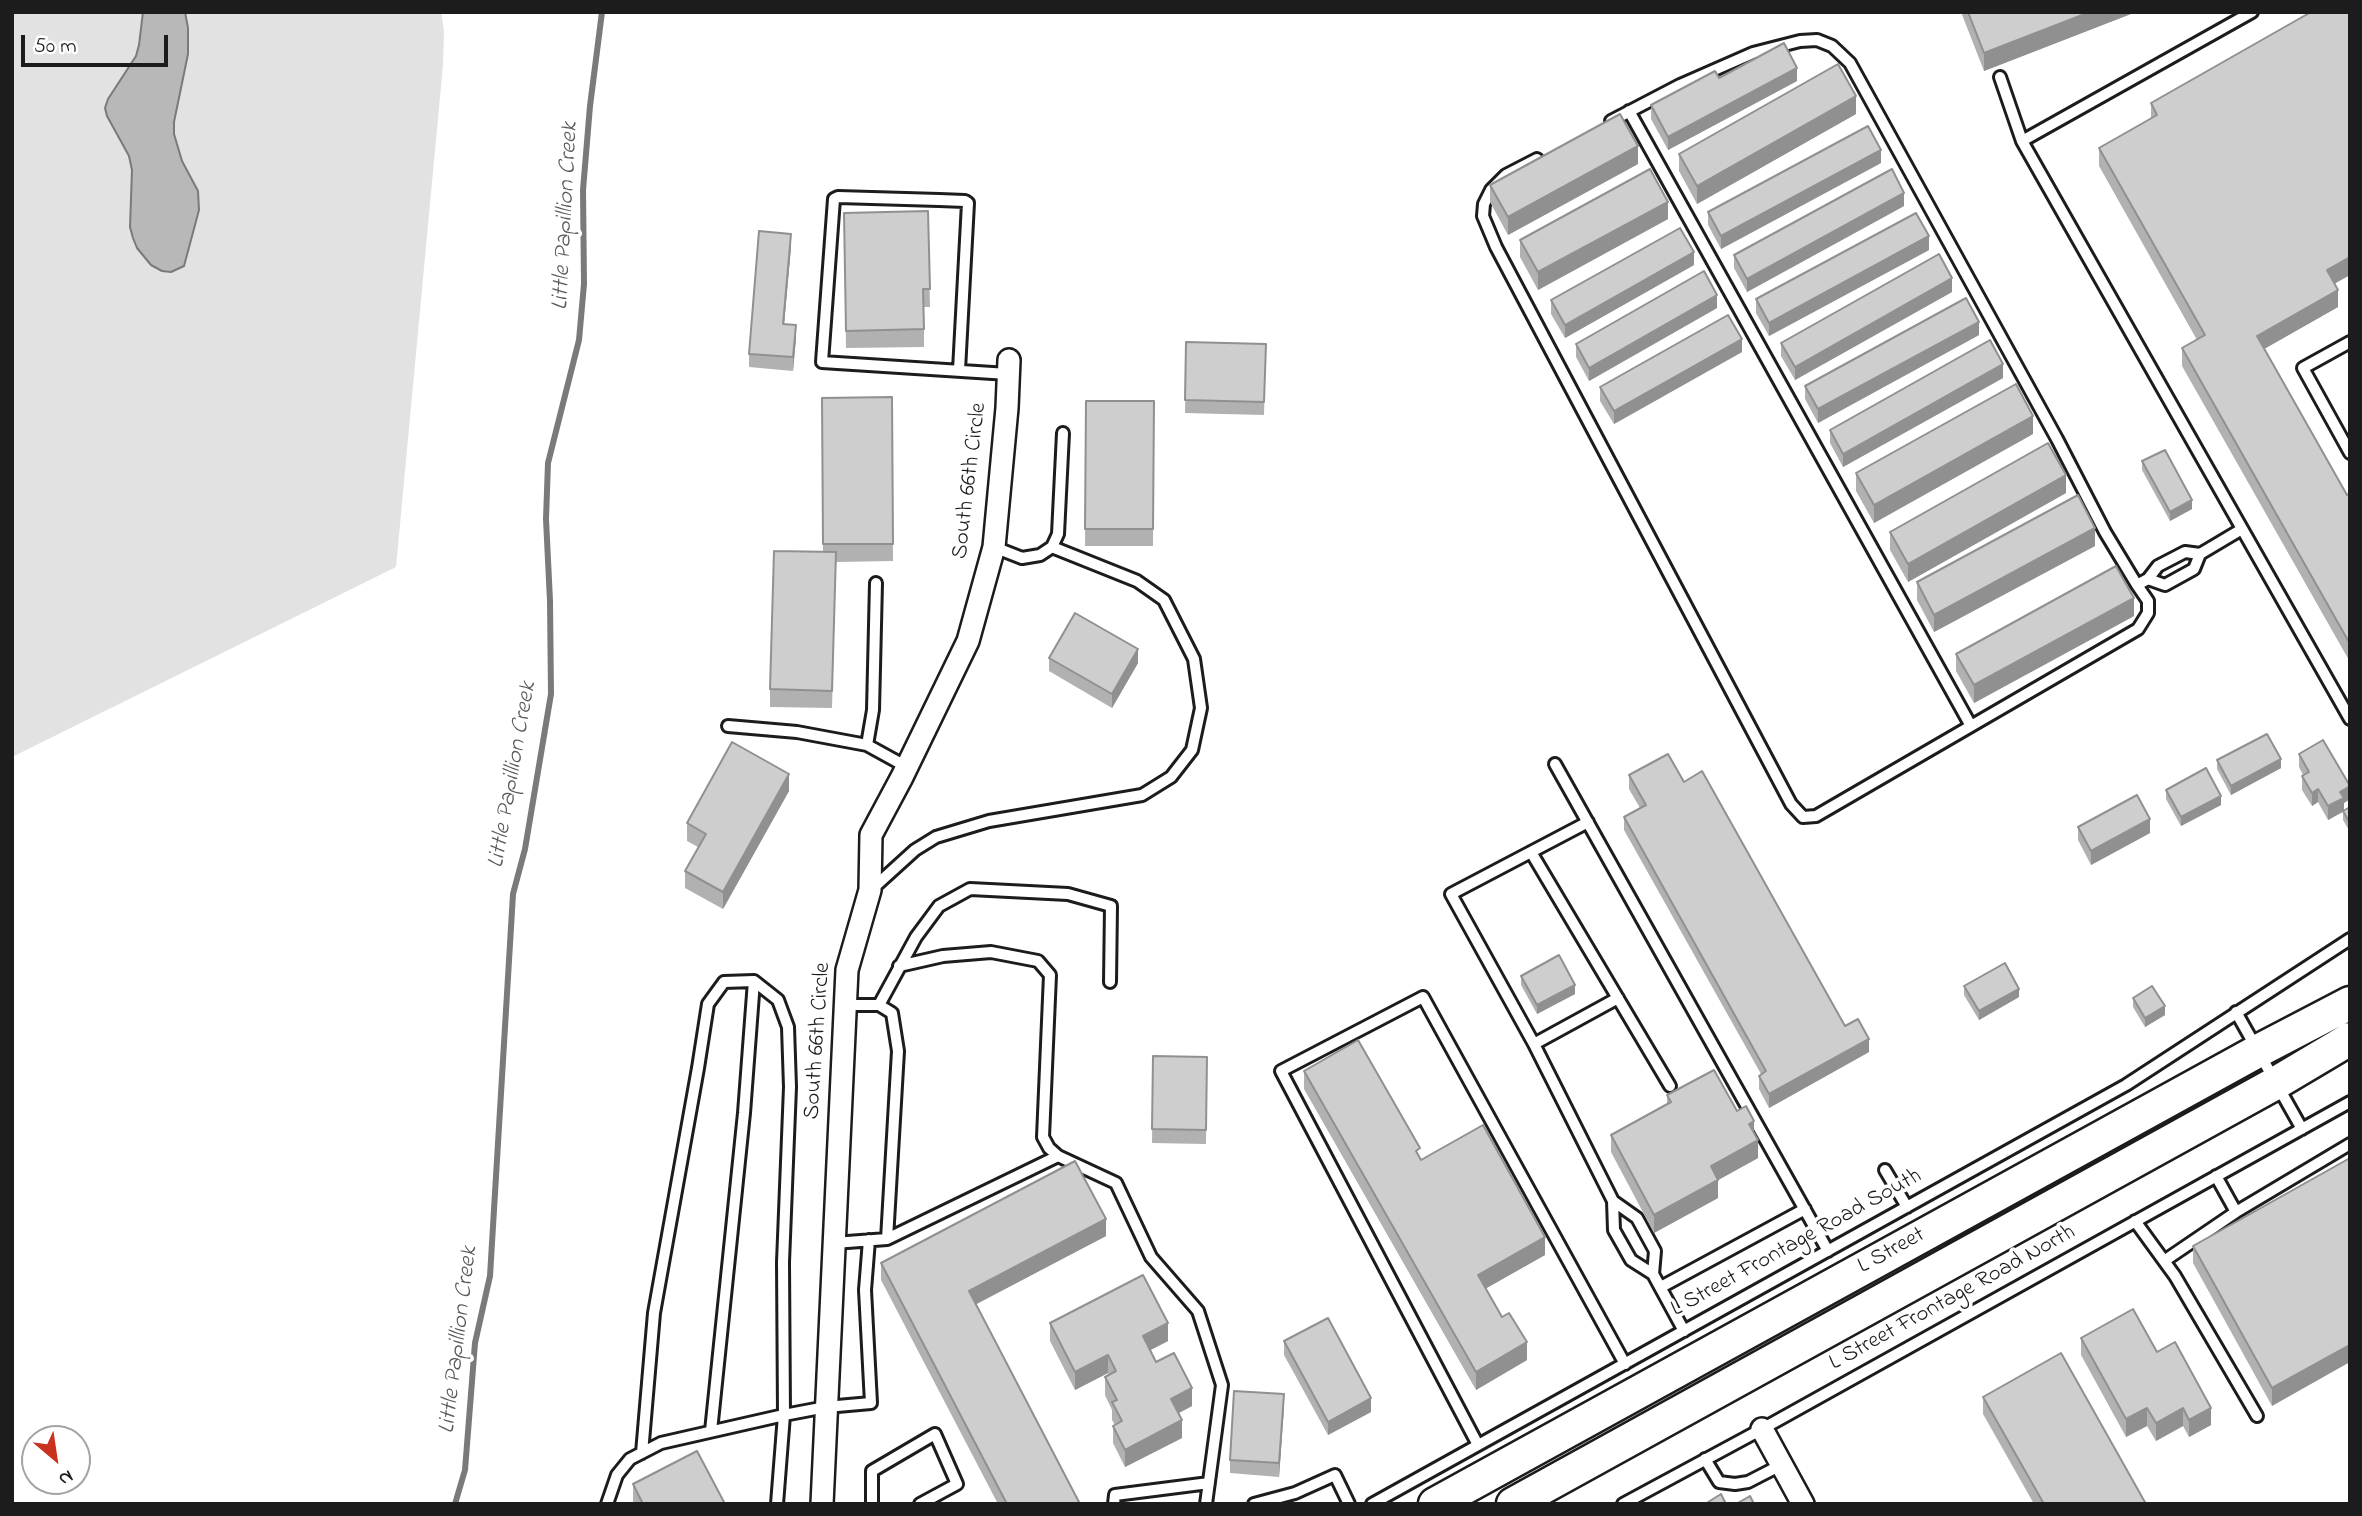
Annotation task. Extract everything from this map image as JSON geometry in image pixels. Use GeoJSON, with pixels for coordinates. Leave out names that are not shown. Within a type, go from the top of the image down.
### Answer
{"type":"FeatureCollection","features":[{"type":"Feature","properties":{"kind":"main road"},"geometry":{"type":"LineString","coordinates":[[2258,1051],[2350,978]]}},
{"type":"Feature","properties":{"kind":"main road","name":"L Street"},"geometry":{"type":"LineString","coordinates":[[1435,1504],[2350,1003]]}},
{"type":"Feature","properties":{"kind":"main road","name":"L Street"},"geometry":{"type":"LineString","coordinates":[[1513,1504],[2276,1083],[2350,1039]]}},
{"type":"Feature","properties":{"kind":"main road"},"geometry":{"type":"LineString","coordinates":[[2276,1083],[2350,1054]]}},
{"type":"Feature","properties":{"kind":"street","name":"South 66th Circle"},"geometry":{"type":"LineString","coordinates":[[822,1504],[847,970],[870,890],[871,835],[968,641],[994,547],[1008,367]]}},
{"type":"Feature","properties":{"kind":"street"},"geometry":{"type":"LineString","coordinates":[[1762,1429],[1803,1504]]}},
{"type":"Feature","properties":{"kind":"lane"},"geometry":{"type":"LineString","coordinates":[[2022,141],[2252,12]]}},
{"type":"Feature","properties":{"kind":"lane"},"geometry":{"type":"LineString","coordinates":[[1543,156],[1506,175],[1490,190],[1483,216],[1502,260],[1791,804],[1803,817],[1815,816],[2138,629],[2148,613],[2148,601],[2105,531],[1850,62],[1832,46],[1817,40],[1800,41],[1753,53],[1604,124]]}},
{"type":"Feature","properties":{"kind":"lane"},"geometry":{"type":"LineString","coordinates":[[2000,77],[2022,141],[2349,718]]}},
{"type":"Feature","properties":{"kind":"lane"},"geometry":{"type":"LineString","coordinates":[[1629,111],[1970,726]]}},
{"type":"Feature","properties":{"kind":"lane"},"geometry":{"type":"LineString","coordinates":[[959,370],[968,203],[952,200],[834,199],[822,362],[959,370],[1008,367]]}},
{"type":"Feature","properties":{"kind":"lane"},"geometry":{"type":"LineString","coordinates":[[2350,342],[2303,368],[2350,453]]}},
{"type":"Feature","properties":{"kind":"lane"},"geometry":{"type":"LineString","coordinates":[[994,547],[1021,558],[1040,555],[1052,547],[1058,534],[1063,433]]}},
{"type":"Feature","properties":{"kind":"lane"},"geometry":{"type":"LineString","coordinates":[[2137,585],[2148,579],[2158,566],[2185,552],[2200,554],[2242,530]]}},
{"type":"Feature","properties":{"kind":"lane"},"geometry":{"type":"LineString","coordinates":[[870,890],[915,850],[936,837],[989,821],[1142,795],[1171,777],[1192,750],[1201,708],[1194,659],[1164,600],[1137,581],[1052,547]]}},
{"type":"Feature","properties":{"kind":"lane"},"geometry":{"type":"LineString","coordinates":[[2148,579],[2165,585],[2194,569],[2200,554]]}},
{"type":"Feature","properties":{"kind":"lane"},"geometry":{"type":"LineString","coordinates":[[867,745],[873,710],[876,583]]}},
{"type":"Feature","properties":{"kind":"lane"},"geometry":{"type":"LineString","coordinates":[[728,726],[797,732],[867,745],[907,767]]}},
{"type":"Feature","properties":{"kind":"lane"},"geometry":{"type":"LineString","coordinates":[[1555,764],[1828,1251]]}},
{"type":"Feature","properties":{"kind":"lane"},"geometry":{"type":"LineString","coordinates":[[1588,822],[1451,894],[1534,1044],[1613,1201],[1614,1230],[1631,1260],[1653,1274],[1684,1331]]}},
{"type":"Feature","properties":{"kind":"lane"},"geometry":{"type":"LineString","coordinates":[[1531,852],[1670,1086]]}},
{"type":"Feature","properties":{"kind":"lane"},"geometry":{"type":"LineString","coordinates":[[879,1005],[916,937],[939,906],[970,889],[1068,894],[1111,906],[1110,982]]}},
{"type":"Feature","properties":{"kind":"lane","name":"L Street Frontage Road South"},"geometry":{"type":"LineString","coordinates":[[1372,1504],[2126,1085],[2350,939]]}},
{"type":"Feature","properties":{"kind":"lane"},"geometry":{"type":"LineString","coordinates":[[899,966],[943,956],[991,952],[1038,961],[1051,975],[1043,1137],[1049,1149],[1058,1156],[1115,1183],[1151,1257],[1198,1311],[1222,1385],[1206,1504]]}},
{"type":"Feature","properties":{"kind":"lane"},"geometry":{"type":"LineString","coordinates":[[711,1431],[744,1113],[754,981]]}},
{"type":"Feature","properties":{"kind":"lane"},"geometry":{"type":"LineString","coordinates":[[642,1453],[654,1313],[708,1004],[724,982],[754,981],[778,1000],[788,1027],[790,1087],[783,1262],[784,1415],[777,1504]]}},
{"type":"Feature","properties":{"kind":"lane"},"geometry":{"type":"LineString","coordinates":[[1478,1445],[1281,1070],[1423,998],[1625,1364]]}},
{"type":"Feature","properties":{"kind":"lane"},"geometry":{"type":"LineString","coordinates":[[1534,1044],[1618,998]]}},
{"type":"Feature","properties":{"kind":"lane"},"geometry":{"type":"LineString","coordinates":[[845,1004],[879,1005],[892,1013],[898,1051],[887,1239]]}},
{"type":"Feature","properties":{"kind":"lane"},"geometry":{"type":"LineString","coordinates":[[2236,1012],[2302,1129]]}},
{"type":"Feature","properties":{"kind":"lane","name":"L Street Frontage Road North"},"geometry":{"type":"LineString","coordinates":[[1623,1504],[2350,1102]]}},
{"type":"Feature","properties":{"kind":"lane"},"geometry":{"type":"LineString","coordinates":[[2164,1261],[2236,1212],[2350,1144]]}},
{"type":"Feature","properties":{"kind":"lane"},"geometry":{"type":"LineString","coordinates":[[834,1243],[887,1239],[1058,1156]]}},
{"type":"Feature","properties":{"kind":"lane"},"geometry":{"type":"LineString","coordinates":[[1885,1170],[1907,1207]]}},
{"type":"Feature","properties":{"kind":"lane"},"geometry":{"type":"LineString","coordinates":[[2216,1176],[2236,1212]]}},
{"type":"Feature","properties":{"kind":"lane"},"geometry":{"type":"LineString","coordinates":[[1613,1201],[1637,1218],[1655,1251],[1653,1274]]}},
{"type":"Feature","properties":{"kind":"lane"},"geometry":{"type":"LineString","coordinates":[[1661,1287],[1805,1209]]}},
{"type":"Feature","properties":{"kind":"lane"},"geometry":{"type":"LineString","coordinates":[[2135,1221],[2175,1276],[2257,1416]]}},
{"type":"Feature","properties":{"kind":"lane"},"geometry":{"type":"LineString","coordinates":[[607,1504],[617,1475],[630,1459],[661,1443],[826,1406],[871,1402],[864,1290],[870,1240]]}},
{"type":"Feature","properties":{"kind":"lane"},"geometry":{"type":"LineString","coordinates":[[872,1504],[872,1471],[935,1434],[957,1484],[920,1504]]}},
{"type":"Feature","properties":{"kind":"lane"},"geometry":{"type":"LineString","coordinates":[[1705,1459],[1719,1482],[1735,1485],[1748,1482],[1782,1465]]}},
{"type":"Feature","properties":{"kind":"lane"},"geometry":{"type":"LineString","coordinates":[[1254,1504],[1296,1493],[1335,1475],[1349,1504]]}},
{"type":"Feature","properties":{"kind":"lane"},"geometry":{"type":"LineString","coordinates":[[1114,1504],[1115,1495],[1209,1483]]}},
{"type":"Feature","properties":{"kind":"shaded area"},"geometry":{"type":"Polygon","coordinates":[[[12,12],[441,12],[444,31],[396,567],[12,757],[12,12]]]}},
{"type":"Feature","properties":{"kind":"shaded area"},"geometry":{"type":"Polygon","coordinates":[[[143,12],[185,12],[188,28],[188,54],[174,134],[182,161],[198,191],[199,210],[184,266],[171,272],[151,265],[137,248],[130,227],[132,170],[129,156],[105,108],[136,56],[143,12]]]}},
{"type":"Feature","properties":{"kind":"building"},"geometry":{"type":"Polygon","coordinates":[[[1968,12],[2090,12],[1984,53],[1968,12]]]}},
{"type":"Feature","properties":{"kind":"building"},"geometry":{"type":"Polygon","coordinates":[[[2311,12],[2350,12],[2350,257],[2327,270],[2338,290],[2257,336],[2347,495],[2350,493],[2350,644],[2182,348],[2205,335],[2099,148],[2157,115],[2151,103],[2311,12]]]}},
{"type":"Feature","properties":{"kind":"building"},"geometry":{"type":"Polygon","coordinates":[[[1784,43],[1797,68],[1668,137],[1651,105],[1715,71],[1719,78],[1784,43]]]}},
{"type":"Feature","properties":{"kind":"building"},"geometry":{"type":"Polygon","coordinates":[[[1838,64],[1856,96],[1697,186],[1679,154],[1838,64]]]}},
{"type":"Feature","properties":{"kind":"building"},"geometry":{"type":"Polygon","coordinates":[[[1620,114],[1638,146],[1508,217],[1490,185],[1620,114]]]}},
{"type":"Feature","properties":{"kind":"building"},"geometry":{"type":"Polygon","coordinates":[[[1868,126],[1881,150],[1721,236],[1708,212],[1868,126]]]}},
{"type":"Feature","properties":{"kind":"building"},"geometry":{"type":"Polygon","coordinates":[[[1650,169],[1668,202],[1538,272],[1520,240],[1650,169]]]}},
{"type":"Feature","properties":{"kind":"building"},"geometry":{"type":"Polygon","coordinates":[[[1892,169],[1904,193],[1747,279],[1734,255],[1892,169]]]}},
{"type":"Feature","properties":{"kind":"building"},"geometry":{"type":"Polygon","coordinates":[[[928,211],[930,289],[923,289],[924,329],[846,331],[844,213],[928,211]]]}},
{"type":"Feature","properties":{"kind":"building"},"geometry":{"type":"Polygon","coordinates":[[[1916,213],[1929,236],[1769,323],[1756,299],[1916,213]]]}},
{"type":"Feature","properties":{"kind":"building"},"geometry":{"type":"Polygon","coordinates":[[[1680,228],[1694,252],[1565,325],[1551,300],[1680,228]]]}},
{"type":"Feature","properties":{"kind":"building"},"geometry":{"type":"Polygon","coordinates":[[[759,231],[791,234],[783,324],[796,325],[793,357],[749,354],[759,231]]]}},
{"type":"Feature","properties":{"kind":"building"},"geometry":{"type":"Polygon","coordinates":[[[1939,254],[1952,278],[1795,367],[1781,343],[1939,254]]]}},
{"type":"Feature","properties":{"kind":"building"},"geometry":{"type":"Polygon","coordinates":[[[1704,271],[1717,295],[1589,368],[1576,344],[1704,271]]]}},
{"type":"Feature","properties":{"kind":"building"},"geometry":{"type":"Polygon","coordinates":[[[1966,298],[1979,322],[1818,409],[1805,386],[1966,298]]]}},
{"type":"Feature","properties":{"kind":"building"},"geometry":{"type":"Polygon","coordinates":[[[1728,315],[1742,339],[1614,411],[1600,387],[1728,315]]]}},
{"type":"Feature","properties":{"kind":"building"},"geometry":{"type":"Polygon","coordinates":[[[1990,340],[2003,364],[1843,454],[1830,430],[1990,340]]]}},
{"type":"Feature","properties":{"kind":"building"},"geometry":{"type":"Polygon","coordinates":[[[1186,342],[1266,344],[1264,402],[1185,400],[1186,342]]]}},
{"type":"Feature","properties":{"kind":"building"},"geometry":{"type":"Polygon","coordinates":[[[2016,384],[2033,416],[1874,505],[1856,473],[2016,384]]]}},
{"type":"Feature","properties":{"kind":"building"},"geometry":{"type":"Polygon","coordinates":[[[892,397],[893,544],[823,544],[822,398],[892,397]]]}},
{"type":"Feature","properties":{"kind":"building"},"geometry":{"type":"Polygon","coordinates":[[[1086,401],[1154,401],[1153,529],[1085,529],[1086,401]]]}},
{"type":"Feature","properties":{"kind":"building"},"geometry":{"type":"Polygon","coordinates":[[[2048,443],[2066,475],[1908,564],[1890,532],[2048,443]]]}},
{"type":"Feature","properties":{"kind":"building"},"geometry":{"type":"Polygon","coordinates":[[[2165,450],[2192,500],[2170,512],[2142,461],[2165,450]]]}},
{"type":"Feature","properties":{"kind":"building"},"geometry":{"type":"Polygon","coordinates":[[[2078,495],[2095,528],[1934,615],[1917,582],[2078,495]]]}},
{"type":"Feature","properties":{"kind":"building"},"geometry":{"type":"Polygon","coordinates":[[[774,551],[836,552],[832,691],[770,689],[774,551]]]}},
{"type":"Feature","properties":{"kind":"building"},"geometry":{"type":"Polygon","coordinates":[[[2116,566],[2134,598],[1974,685],[1956,654],[2116,566]]]}},
{"type":"Feature","properties":{"kind":"building"},"geometry":{"type":"Polygon","coordinates":[[[1075,613],[1138,649],[1112,694],[1049,658],[1075,613]]]}},
{"type":"Feature","properties":{"kind":"building"},"geometry":{"type":"Polygon","coordinates":[[[2267,734],[2281,759],[2231,786],[2217,760],[2267,734]]]}},
{"type":"Feature","properties":{"kind":"building"},"geometry":{"type":"Polygon","coordinates":[[[2323,740],[2350,786],[2340,792],[2344,798],[2328,806],[2318,789],[2312,793],[2302,776],[2309,772],[2299,754],[2323,740]]]}},
{"type":"Feature","properties":{"kind":"building"},"geometry":{"type":"Polygon","coordinates":[[[732,742],[789,774],[723,892],[685,871],[706,834],[687,823],[732,742]]]}},
{"type":"Feature","properties":{"kind":"building"},"geometry":{"type":"Polygon","coordinates":[[[1668,754],[1684,782],[1702,771],[1845,1026],[1858,1019],[1869,1039],[1769,1094],[1759,1076],[1766,1071],[1624,817],[1646,805],[1629,775],[1668,754]]]}},
{"type":"Feature","properties":{"kind":"building"},"geometry":{"type":"Polygon","coordinates":[[[2206,768],[2221,796],[2181,817],[2166,790],[2206,768]]]}},
{"type":"Feature","properties":{"kind":"building"},"geometry":{"type":"Polygon","coordinates":[[[2137,795],[2150,819],[2091,851],[2078,827],[2137,795]]]}},
{"type":"Feature","properties":{"kind":"building"},"geometry":{"type":"Polygon","coordinates":[[[2350,807],[2350,823],[2343,811],[2350,807]]]}},
{"type":"Feature","properties":{"kind":"building"},"geometry":{"type":"Polygon","coordinates":[[[1559,955],[1575,985],[1537,1005],[1521,976],[1559,955]]]}},
{"type":"Feature","properties":{"kind":"building"},"geometry":{"type":"Polygon","coordinates":[[[2005,963],[2019,989],[1979,1011],[1964,986],[2005,963]]]}},
{"type":"Feature","properties":{"kind":"building"},"geometry":{"type":"Polygon","coordinates":[[[2152,986],[2165,1006],[2145,1018],[2133,998],[2152,986]]]}},
{"type":"Feature","properties":{"kind":"building"},"geometry":{"type":"Polygon","coordinates":[[[1358,1040],[1420,1148],[1416,1151],[1421,1160],[1483,1125],[1545,1237],[1478,1275],[1502,1317],[1509,1313],[1527,1342],[1476,1372],[1304,1071],[1358,1040]]]}},
{"type":"Feature","properties":{"kind":"building"},"geometry":{"type":"Polygon","coordinates":[[[1153,1056],[1207,1057],[1206,1130],[1152,1129],[1153,1056]]]}},
{"type":"Feature","properties":{"kind":"building"},"geometry":{"type":"Polygon","coordinates":[[[1714,1070],[1737,1111],[1746,1106],[1754,1121],[1749,1124],[1758,1140],[1711,1166],[1718,1180],[1654,1215],[1611,1135],[1671,1102],[1667,1095],[1714,1070]]]}},
{"type":"Feature","properties":{"kind":"building"},"geometry":{"type":"Polygon","coordinates":[[[2350,1158],[2350,1345],[2272,1388],[2193,1246],[2350,1158]]]}},
{"type":"Feature","properties":{"kind":"building"},"geometry":{"type":"Polygon","coordinates":[[[1075,1161],[1106,1219],[969,1291],[1080,1504],[1007,1504],[881,1263],[1075,1161]]]}},
{"type":"Feature","properties":{"kind":"building"},"geometry":{"type":"Polygon","coordinates":[[[1143,1275],[1168,1323],[1143,1336],[1156,1362],[1174,1353],[1192,1388],[1171,1399],[1182,1420],[1125,1450],[1113,1426],[1122,1421],[1112,1402],[1117,1400],[1105,1377],[1116,1371],[1108,1355],[1075,1372],[1050,1323],[1143,1275]]]}},
{"type":"Feature","properties":{"kind":"building"},"geometry":{"type":"Polygon","coordinates":[[[2133,1309],[2157,1352],[2175,1342],[2211,1408],[2189,1420],[2183,1408],[2156,1423],[2147,1408],[2126,1419],[2081,1338],[2133,1309]]]}},
{"type":"Feature","properties":{"kind":"building"},"geometry":{"type":"Polygon","coordinates":[[[1328,1318],[1371,1398],[1328,1422],[1284,1341],[1328,1318]]]}},
{"type":"Feature","properties":{"kind":"building"},"geometry":{"type":"Polygon","coordinates":[[[2061,1353],[2146,1504],[2044,1504],[1983,1397],[2061,1353]]]}},
{"type":"Feature","properties":{"kind":"building"},"geometry":{"type":"Polygon","coordinates":[[[1234,1391],[1284,1394],[1279,1463],[1230,1460],[1234,1391]]]}},
{"type":"Feature","properties":{"kind":"building"},"geometry":{"type":"Polygon","coordinates":[[[697,1451],[725,1504],[643,1504],[633,1484],[697,1451]]]}},
{"type":"Feature","properties":{"kind":"building"},"geometry":{"type":"Polygon","coordinates":[[[1721,1494],[1726,1504],[1705,1504],[1721,1494]]]}},
{"type":"Feature","properties":{"kind":"building"},"geometry":{"type":"Polygon","coordinates":[[[1750,1496],[1754,1504],[1736,1504],[1750,1496]]]}},
{"type":"Feature","properties":{"kind":"waterway","name":"Little Papillion Creek"},"geometry":{"type":"LineString","coordinates":[[455,1504],[465,1470],[475,1343],[490,1276],[513,894],[525,849],[551,694],[546,519],[548,463],[579,340],[584,284],[583,190],[602,12]]}}]}
